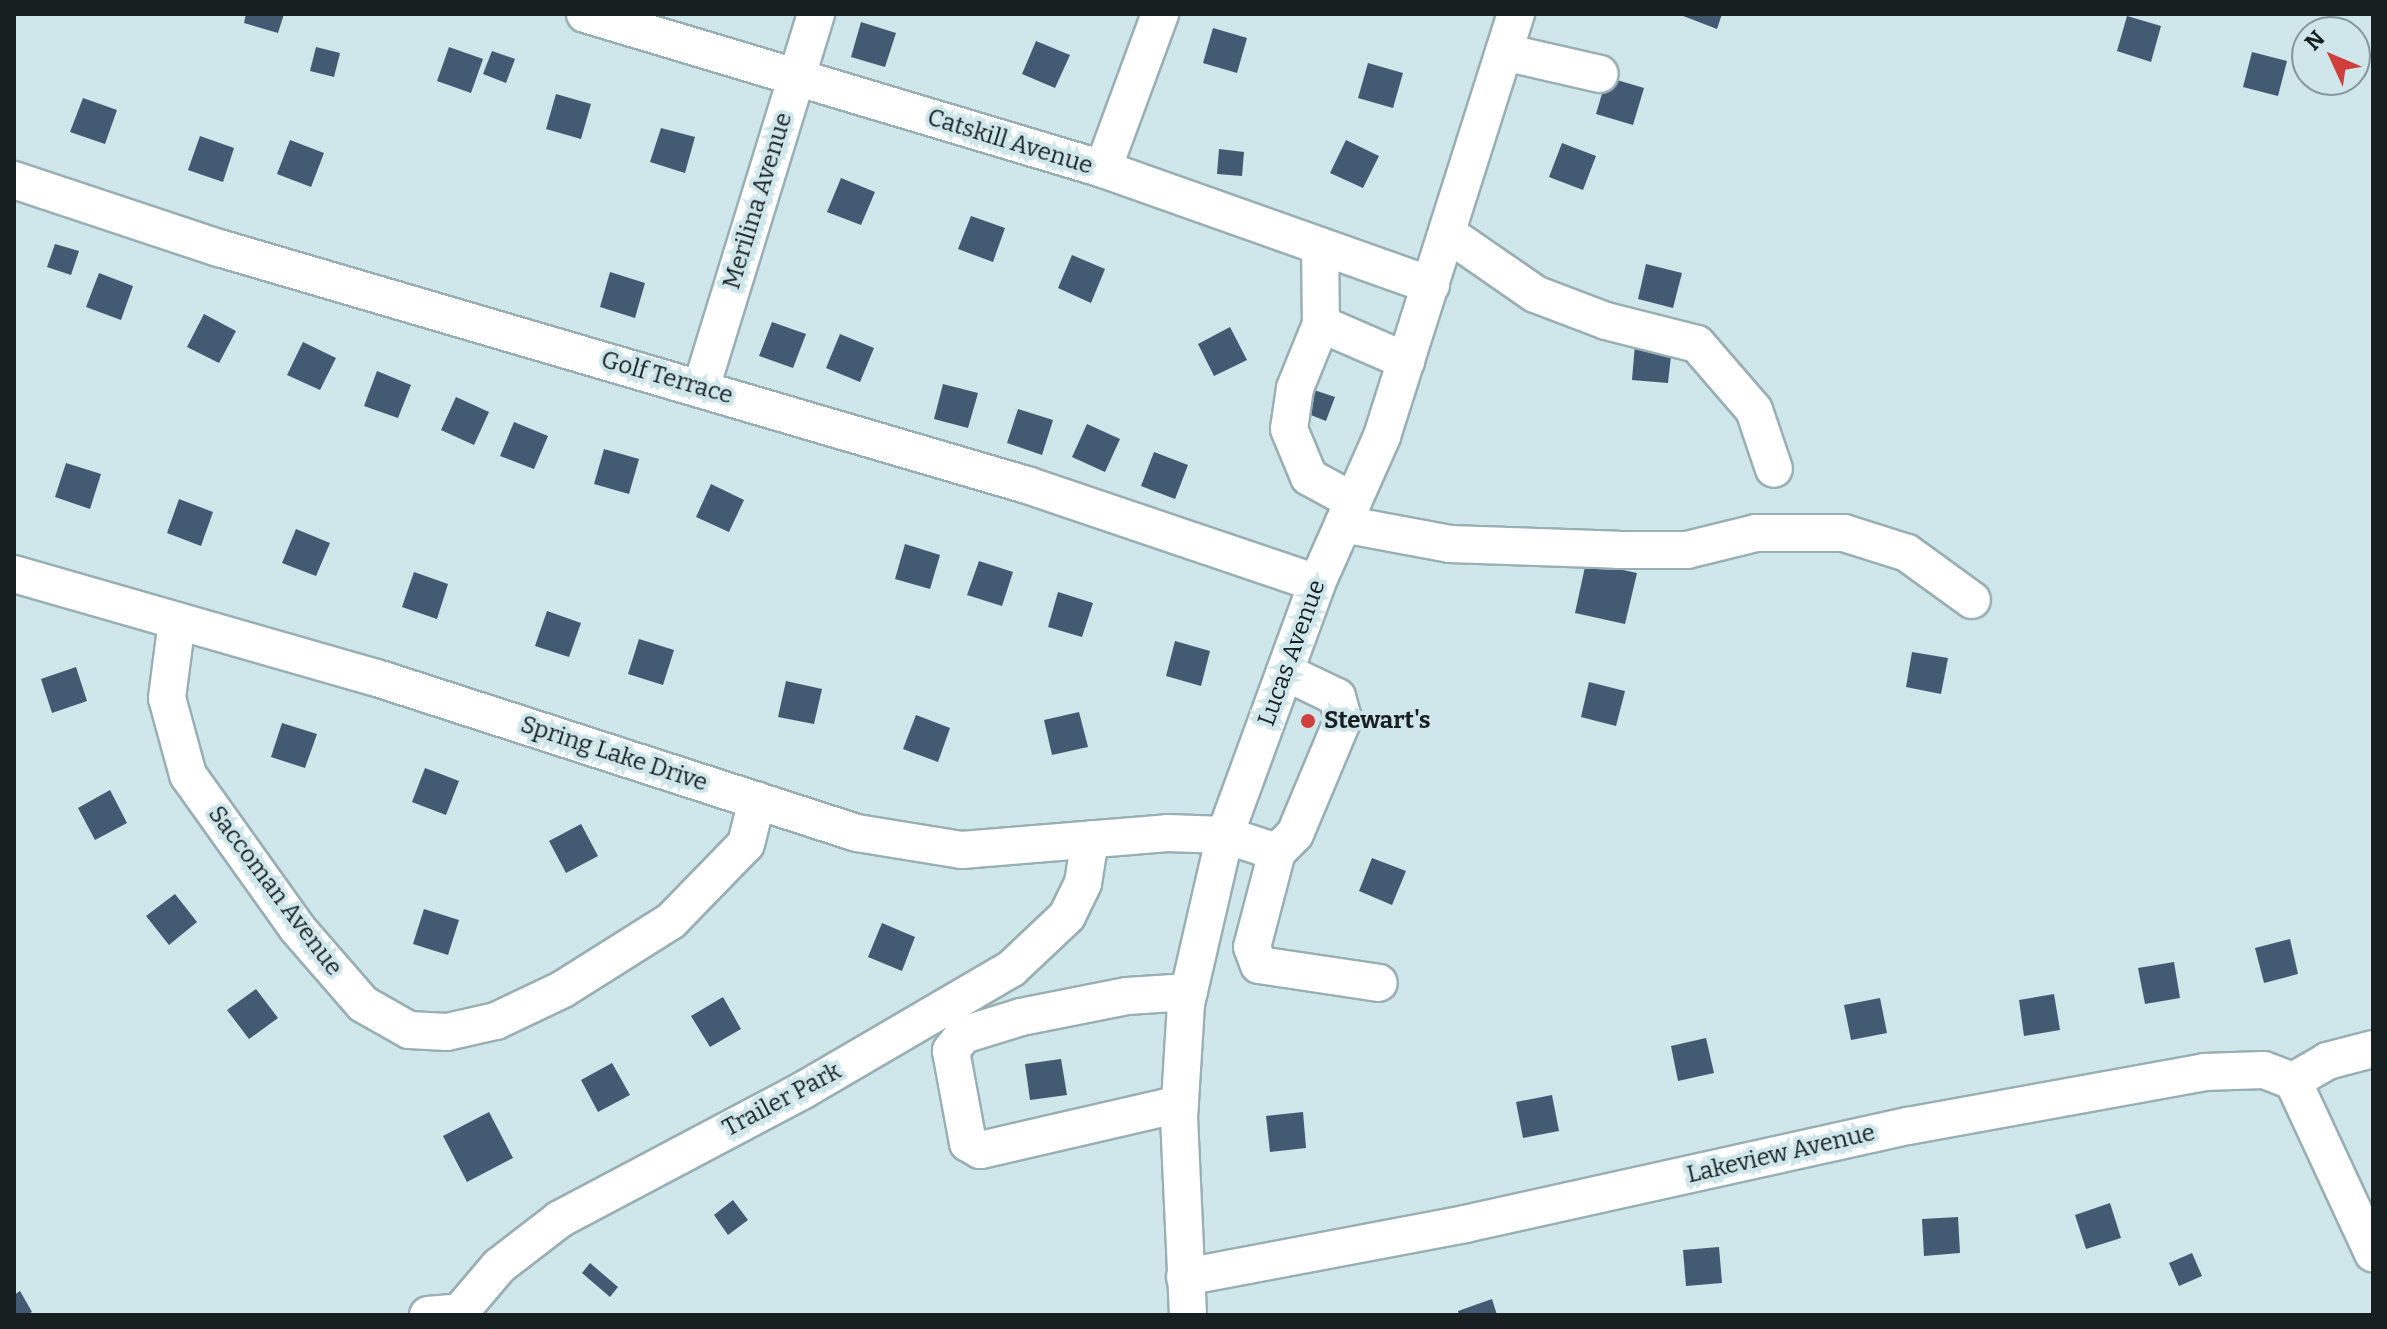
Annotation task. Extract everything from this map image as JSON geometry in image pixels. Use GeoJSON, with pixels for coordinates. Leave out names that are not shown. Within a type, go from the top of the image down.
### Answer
{"type":"FeatureCollection","features":[{"type":"Feature","properties":{"kind":"street","name":"Catskill Avenue"},"geometry":{"type":"LineString","coordinates":[[585,14],[1103,169],[1431,285]]}},
{"type":"Feature","properties":{"kind":"street","name":"Merilina Avenue"},"geometry":{"type":"LineString","coordinates":[[701,388],[816,14]]}},
{"type":"Feature","properties":{"kind":"street"},"geometry":{"type":"LineString","coordinates":[[1103,169],[1160,14]]}},
{"type":"Feature","properties":{"kind":"street","name":"Lucas Avenue"},"geometry":{"type":"LineString","coordinates":[[1188,1315],[1180,1104],[1189,992],[1225,835],[1317,583],[1406,361],[1516,14]]}},
{"type":"Feature","properties":{"kind":"street"},"geometry":{"type":"LineString","coordinates":[[1500,65],[1600,74]]}},
{"type":"Feature","properties":{"kind":"street","name":"Golf Terrace"},"geometry":{"type":"LineString","coordinates":[[14,180],[219,248],[1027,485],[1317,583]]}},
{"type":"Feature","properties":{"kind":"street"},"geometry":{"type":"LineString","coordinates":[[1447,233],[1535,294],[1606,321],[1697,344],[1754,410],[1774,469]]}},
{"type":"Feature","properties":{"kind":"street"},"geometry":{"type":"LineString","coordinates":[[1320,246],[1321,324],[1295,388],[1289,429],[1309,477],[1348,512],[1450,544],[1687,550],[1756,533],[1844,533],[1907,553],[1972,600]]}},
{"type":"Feature","properties":{"kind":"street"},"geometry":{"type":"LineString","coordinates":[[1321,324],[1406,361]]}},
{"type":"Feature","properties":{"kind":"street","name":"Spring Lake Drive"},"geometry":{"type":"LineString","coordinates":[[14,574],[177,621],[857,833],[962,850],[1090,840],[1225,835]]}},
{"type":"Feature","properties":{"kind":"street","name":"Saccoman Avenue"},"geometry":{"type":"LineString","coordinates":[[177,621],[167,698],[188,775],[306,939],[363,1004],[409,1030],[447,1032],[496,1021],[563,989],[671,921],[746,844],[757,800]]}},
{"type":"Feature","properties":{"kind":"street"},"geometry":{"type":"LineString","coordinates":[[1285,672],[1337,697],[1343,719],[1295,834],[1277,852],[1252,947],[1259,965],[1379,983]]}},
{"type":"Feature","properties":{"kind":"street"},"geometry":{"type":"LineString","coordinates":[[1225,835],[1277,852]]}},
{"type":"Feature","properties":{"kind":"street","name":"Trailer Park"},"geometry":{"type":"LineString","coordinates":[[453,1314],[499,1266],[560,1219],[802,1091],[1011,969],[1067,916],[1083,883],[1090,840]]}},
{"type":"Feature","properties":{"kind":"street"},"geometry":{"type":"LineString","coordinates":[[1180,1104],[980,1150],[968,1143],[951,1051],[963,1035],[1021,1017],[1127,996],[1189,992]]}},
{"type":"Feature","properties":{"kind":"street"},"geometry":{"type":"LineString","coordinates":[[2373,1049],[2327,1061],[2293,1081],[2373,1253]]}},
{"type":"Feature","properties":{"kind":"street","name":"Lakeview Avenue"},"geometry":{"type":"LineString","coordinates":[[1185,1277],[1465,1224],[1908,1126],[2204,1072],[2264,1070],[2293,1081]]}},
{"type":"Feature","properties":{"kind":"building"},"geometry":{"type":"Polygon","coordinates":[[[246,14],[284,14],[278,33],[244,23],[246,14]]]}},
{"type":"Feature","properties":{"kind":"building"},"geometry":{"type":"Polygon","coordinates":[[[1678,14],[1722,14],[1717,29],[1678,14]]]}},
{"type":"Feature","properties":{"kind":"building"},"geometry":{"type":"Polygon","coordinates":[[[2127,16],[2161,26],[2151,62],[2117,51],[2127,16]]]}},
{"type":"Feature","properties":{"kind":"building"},"geometry":{"type":"Polygon","coordinates":[[[861,22],[896,33],[885,67],[851,57],[861,22]]]}},
{"type":"Feature","properties":{"kind":"building"},"geometry":{"type":"Polygon","coordinates":[[[1213,28],[1247,38],[1237,73],[1203,63],[1213,28]]]}},
{"type":"Feature","properties":{"kind":"building"},"geometry":{"type":"Polygon","coordinates":[[[1036,41],[1070,55],[1055,88],[1022,74],[1036,41]]]}},
{"type":"Feature","properties":{"kind":"building"},"geometry":{"type":"Polygon","coordinates":[[[316,47],[340,53],[334,77],[310,71],[316,47]]]}},
{"type":"Feature","properties":{"kind":"building"},"geometry":{"type":"Polygon","coordinates":[[[449,47],[483,59],[471,93],[437,81],[449,47]]]}},
{"type":"Feature","properties":{"kind":"building"},"geometry":{"type":"Polygon","coordinates":[[[492,51],[515,59],[506,83],[483,74],[492,51]]]}},
{"type":"Feature","properties":{"kind":"building"},"geometry":{"type":"Polygon","coordinates":[[[2252,52],[2287,61],[2278,96],[2243,87],[2252,52]]]}},
{"type":"Feature","properties":{"kind":"building"},"geometry":{"type":"Polygon","coordinates":[[[1368,63],[1403,73],[1393,108],[1358,98],[1368,63]]]}},
{"type":"Feature","properties":{"kind":"building"},"geometry":{"type":"Polygon","coordinates":[[[1607,77],[1644,88],[1633,125],[1596,114],[1607,77]]]}},
{"type":"Feature","properties":{"kind":"building"},"geometry":{"type":"Polygon","coordinates":[[[556,94],[591,104],[581,139],[546,129],[556,94]]]}},
{"type":"Feature","properties":{"kind":"building"},"geometry":{"type":"Polygon","coordinates":[[[83,98],[117,110],[105,144],[70,132],[83,98]]]}},
{"type":"Feature","properties":{"kind":"building"},"geometry":{"type":"Polygon","coordinates":[[[661,128],[695,137],[685,173],[650,162],[661,128]]]}},
{"type":"Feature","properties":{"kind":"building"},"geometry":{"type":"Polygon","coordinates":[[[200,136],[234,148],[223,182],[188,170],[200,136]]]}},
{"type":"Feature","properties":{"kind":"building"},"geometry":{"type":"Polygon","coordinates":[[[290,140],[324,153],[311,187],[277,174],[290,140]]]}},
{"type":"Feature","properties":{"kind":"building"},"geometry":{"type":"Polygon","coordinates":[[[1346,140],[1379,156],[1363,188],[1330,173],[1346,140]]]}},
{"type":"Feature","properties":{"kind":"building"},"geometry":{"type":"Polygon","coordinates":[[[1562,143],[1596,156],[1583,190],[1549,177],[1562,143]]]}},
{"type":"Feature","properties":{"kind":"building"},"geometry":{"type":"Polygon","coordinates":[[[1219,149],[1244,152],[1242,176],[1217,174],[1219,149]]]}},
{"type":"Feature","properties":{"kind":"building"},"geometry":{"type":"Polygon","coordinates":[[[841,178],[875,192],[861,225],[827,212],[841,178]]]}},
{"type":"Feature","properties":{"kind":"building"},"geometry":{"type":"Polygon","coordinates":[[[971,216],[1005,228],[993,262],[958,249],[971,216]]]}},
{"type":"Feature","properties":{"kind":"building"},"geometry":{"type":"Polygon","coordinates":[[[55,244],[79,251],[71,275],[47,267],[55,244]]]}},
{"type":"Feature","properties":{"kind":"building"},"geometry":{"type":"Polygon","coordinates":[[[1072,255],[1105,269],[1091,303],[1058,288],[1072,255]]]}},
{"type":"Feature","properties":{"kind":"building"},"geometry":{"type":"Polygon","coordinates":[[[1646,264],[1682,273],[1673,308],[1638,299],[1646,264]]]}},
{"type":"Feature","properties":{"kind":"building"},"geometry":{"type":"Polygon","coordinates":[[[610,272],[645,283],[635,318],[600,307],[610,272]]]}},
{"type":"Feature","properties":{"kind":"building"},"geometry":{"type":"Polygon","coordinates":[[[99,273],[133,286],[121,320],[86,307],[99,273]]]}},
{"type":"Feature","properties":{"kind":"building"},"geometry":{"type":"Polygon","coordinates":[[[204,314],[236,331],[219,363],[187,347],[204,314]]]}},
{"type":"Feature","properties":{"kind":"building"},"geometry":{"type":"Polygon","coordinates":[[[772,322],[806,334],[793,368],[759,356],[772,322]]]}},
{"type":"Feature","properties":{"kind":"building"},"geometry":{"type":"Polygon","coordinates":[[[1230,327],[1247,360],[1214,376],[1198,344],[1230,327]]]}},
{"type":"Feature","properties":{"kind":"building"},"geometry":{"type":"Polygon","coordinates":[[[840,334],[874,348],[860,382],[826,368],[840,334]]]}},
{"type":"Feature","properties":{"kind":"building"},"geometry":{"type":"Polygon","coordinates":[[[303,342],[336,358],[320,390],[287,375],[303,342]]]}},
{"type":"Feature","properties":{"kind":"building"},"geometry":{"type":"Polygon","coordinates":[[[1635,344],[1672,347],[1668,383],[1632,380],[1635,344]]]}},
{"type":"Feature","properties":{"kind":"building"},"geometry":{"type":"Polygon","coordinates":[[[377,371],[411,385],[398,418],[364,406],[377,371]]]}},
{"type":"Feature","properties":{"kind":"building"},"geometry":{"type":"Polygon","coordinates":[[[943,384],[978,393],[968,428],[934,419],[943,384]]]}},
{"type":"Feature","properties":{"kind":"building"},"geometry":{"type":"Polygon","coordinates":[[[1311,389],[1335,397],[1326,421],[1303,412],[1311,389]]]}},
{"type":"Feature","properties":{"kind":"building"},"geometry":{"type":"Polygon","coordinates":[[[456,397],[489,412],[474,445],[441,430],[456,397]]]}},
{"type":"Feature","properties":{"kind":"building"},"geometry":{"type":"Polygon","coordinates":[[[1018,409],[1053,420],[1042,455],[1007,443],[1018,409]]]}},
{"type":"Feature","properties":{"kind":"building"},"geometry":{"type":"Polygon","coordinates":[[[514,422],[548,436],[534,469],[500,456],[514,422]]]}},
{"type":"Feature","properties":{"kind":"building"},"geometry":{"type":"Polygon","coordinates":[[[1087,424],[1120,439],[1105,472],[1072,457],[1087,424]]]}},
{"type":"Feature","properties":{"kind":"building"},"geometry":{"type":"Polygon","coordinates":[[[604,449],[639,459],[629,494],[594,484],[604,449]]]}},
{"type":"Feature","properties":{"kind":"building"},"geometry":{"type":"Polygon","coordinates":[[[1154,452],[1188,465],[1175,499],[1141,486],[1154,452]]]}},
{"type":"Feature","properties":{"kind":"building"},"geometry":{"type":"Polygon","coordinates":[[[66,463],[101,474],[90,509],[55,497],[66,463]]]}},
{"type":"Feature","properties":{"kind":"building"},"geometry":{"type":"Polygon","coordinates":[[[711,484],[744,500],[729,532],[696,517],[711,484]]]}},
{"type":"Feature","properties":{"kind":"building"},"geometry":{"type":"Polygon","coordinates":[[[179,499],[213,512],[201,546],[167,533],[179,499]]]}},
{"type":"Feature","properties":{"kind":"building"},"geometry":{"type":"Polygon","coordinates":[[[296,529],[330,543],[316,576],[282,563],[296,529]]]}},
{"type":"Feature","properties":{"kind":"building"},"geometry":{"type":"Polygon","coordinates":[[[905,544],[940,555],[930,589],[895,579],[905,544]]]}},
{"type":"Feature","properties":{"kind":"building"},"geometry":{"type":"Polygon","coordinates":[[[979,561],[1013,572],[1002,606],[967,595],[979,561]]]}},
{"type":"Feature","properties":{"kind":"building"},"geometry":{"type":"Polygon","coordinates":[[[1586,562],[1637,573],[1625,624],[1575,613],[1586,562]]]}},
{"type":"Feature","properties":{"kind":"building"},"geometry":{"type":"Polygon","coordinates":[[[414,572],[448,584],[437,619],[402,607],[414,572]]]}},
{"type":"Feature","properties":{"kind":"building"},"geometry":{"type":"Polygon","coordinates":[[[1058,592],[1093,603],[1082,637],[1048,627],[1058,592]]]}},
{"type":"Feature","properties":{"kind":"building"},"geometry":{"type":"Polygon","coordinates":[[[547,611],[581,623],[569,657],[535,646],[547,611]]]}},
{"type":"Feature","properties":{"kind":"building"},"geometry":{"type":"Polygon","coordinates":[[[639,639],[674,650],[663,685],[628,674],[639,639]]]}},
{"type":"Feature","properties":{"kind":"building"},"geometry":{"type":"Polygon","coordinates":[[[1175,641],[1210,651],[1201,686],[1166,676],[1175,641]]]}},
{"type":"Feature","properties":{"kind":"building"},"geometry":{"type":"Polygon","coordinates":[[[1912,652],[1948,658],[1941,694],[1906,687],[1912,652]]]}},
{"type":"Feature","properties":{"kind":"building"},"geometry":{"type":"Polygon","coordinates":[[[76,667],[87,701],[52,713],[41,679],[76,667]]]}},
{"type":"Feature","properties":{"kind":"building"},"geometry":{"type":"Polygon","coordinates":[[[786,681],[822,689],[814,724],[778,717],[786,681]]]}},
{"type":"Feature","properties":{"kind":"building"},"geometry":{"type":"Polygon","coordinates":[[[1589,682],[1625,691],[1616,726],[1581,717],[1589,682]]]}},
{"type":"Feature","properties":{"kind":"building"},"geometry":{"type":"Polygon","coordinates":[[[1079,712],[1088,747],[1052,755],[1044,720],[1079,712]]]}},
{"type":"Feature","properties":{"kind":"building"},"geometry":{"type":"Polygon","coordinates":[[[916,715],[950,728],[938,762],[903,749],[916,715]]]}},
{"type":"Feature","properties":{"kind":"building"},"geometry":{"type":"Polygon","coordinates":[[[282,723],[317,734],[305,768],[271,757],[282,723]]]}},
{"type":"Feature","properties":{"kind":"building"},"geometry":{"type":"Polygon","coordinates":[[[425,768],[459,781],[446,815],[412,802],[425,768]]]}},
{"type":"Feature","properties":{"kind":"building"},"geometry":{"type":"Polygon","coordinates":[[[110,790],[127,823],[95,840],[78,808],[110,790]]]}},
{"type":"Feature","properties":{"kind":"building"},"geometry":{"type":"Polygon","coordinates":[[[581,824],[598,856],[566,873],[549,841],[581,824]]]}},
{"type":"Feature","properties":{"kind":"building"},"geometry":{"type":"Polygon","coordinates":[[[1372,858],[1406,871],[1392,905],[1359,891],[1372,858]]]}},
{"type":"Feature","properties":{"kind":"building"},"geometry":{"type":"Polygon","coordinates":[[[175,894],[197,922],[169,945],[146,916],[175,894]]]}},
{"type":"Feature","properties":{"kind":"building"},"geometry":{"type":"Polygon","coordinates":[[[424,909],[459,920],[448,955],[413,944],[424,909]]]}},
{"type":"Feature","properties":{"kind":"building"},"geometry":{"type":"Polygon","coordinates":[[[882,923],[915,937],[902,971],[868,957],[882,923]]]}},
{"type":"Feature","properties":{"kind":"building"},"geometry":{"type":"Polygon","coordinates":[[[2290,939],[2298,974],[2264,983],[2255,948],[2290,939]]]}},
{"type":"Feature","properties":{"kind":"building"},"geometry":{"type":"Polygon","coordinates":[[[2174,962],[2180,998],[2145,1004],[2138,968],[2174,962]]]}},
{"type":"Feature","properties":{"kind":"building"},"geometry":{"type":"Polygon","coordinates":[[[256,989],[278,1018],[249,1039],[227,1010],[256,989]]]}},
{"type":"Feature","properties":{"kind":"building"},"geometry":{"type":"Polygon","coordinates":[[[2054,994],[2060,1030],[2024,1036],[2019,1000],[2054,994]]]}},
{"type":"Feature","properties":{"kind":"building"},"geometry":{"type":"Polygon","coordinates":[[[723,997],[741,1029],[710,1047],[691,1016],[723,997]]]}},
{"type":"Feature","properties":{"kind":"building"},"geometry":{"type":"Polygon","coordinates":[[[1880,998],[1887,1033],[1851,1040],[1844,1005],[1880,998]]]}},
{"type":"Feature","properties":{"kind":"building"},"geometry":{"type":"Polygon","coordinates":[[[1706,1038],[1714,1073],[1678,1081],[1671,1046],[1706,1038]]]}},
{"type":"Feature","properties":{"kind":"building"},"geometry":{"type":"Polygon","coordinates":[[[1061,1059],[1067,1095],[1030,1100],[1025,1064],[1061,1059]]]}},
{"type":"Feature","properties":{"kind":"building"},"geometry":{"type":"Polygon","coordinates":[[[612,1063],[630,1095],[598,1112],[581,1080],[612,1063]]]}},
{"type":"Feature","properties":{"kind":"building"},"geometry":{"type":"Polygon","coordinates":[[[1552,1095],[1559,1131],[1523,1138],[1516,1102],[1552,1095]]]}},
{"type":"Feature","properties":{"kind":"building"},"geometry":{"type":"Polygon","coordinates":[[[489,1112],[513,1158],[467,1182],[443,1136],[489,1112]]]}},
{"type":"Feature","properties":{"kind":"building"},"geometry":{"type":"Polygon","coordinates":[[[1303,1112],[1306,1148],[1270,1152],[1266,1116],[1303,1112]]]}},
{"type":"Feature","properties":{"kind":"building"},"geometry":{"type":"Polygon","coordinates":[[[733,1200],[748,1220],[728,1235],[714,1215],[733,1200]]]}},
{"type":"Feature","properties":{"kind":"building"},"geometry":{"type":"Polygon","coordinates":[[[2110,1203],[2121,1238],[2086,1249],[2075,1215],[2110,1203]]]}},
{"type":"Feature","properties":{"kind":"building"},"geometry":{"type":"Polygon","coordinates":[[[1958,1217],[1960,1253],[1924,1256],[1922,1219],[1958,1217]]]}},
{"type":"Feature","properties":{"kind":"building"},"geometry":{"type":"Polygon","coordinates":[[[1719,1247],[1722,1283],[1686,1286],[1683,1250],[1719,1247]]]}},
{"type":"Feature","properties":{"kind":"building"},"geometry":{"type":"Polygon","coordinates":[[[2192,1253],[2202,1276],[2179,1286],[2169,1263],[2192,1253]]]}},
{"type":"Feature","properties":{"kind":"building"},"geometry":{"type":"Polygon","coordinates":[[[590,1263],[618,1287],[610,1297],[582,1273],[590,1263]]]}},
{"type":"Feature","properties":{"kind":"building"},"geometry":{"type":"Polygon","coordinates":[[[20,1291],[32,1312],[27,1315],[14,1315],[14,1295],[20,1291]]]}},
{"type":"Feature","properties":{"kind":"building"},"geometry":{"type":"Polygon","coordinates":[[[1492,1299],[1497,1315],[1459,1315],[1458,1311],[1492,1299]]]}},
{"type":"Feature","properties":{"kind":"place","name":"Stewart's"},"geometry":{"type":"Point","coordinates":[1308,721]}}]}
